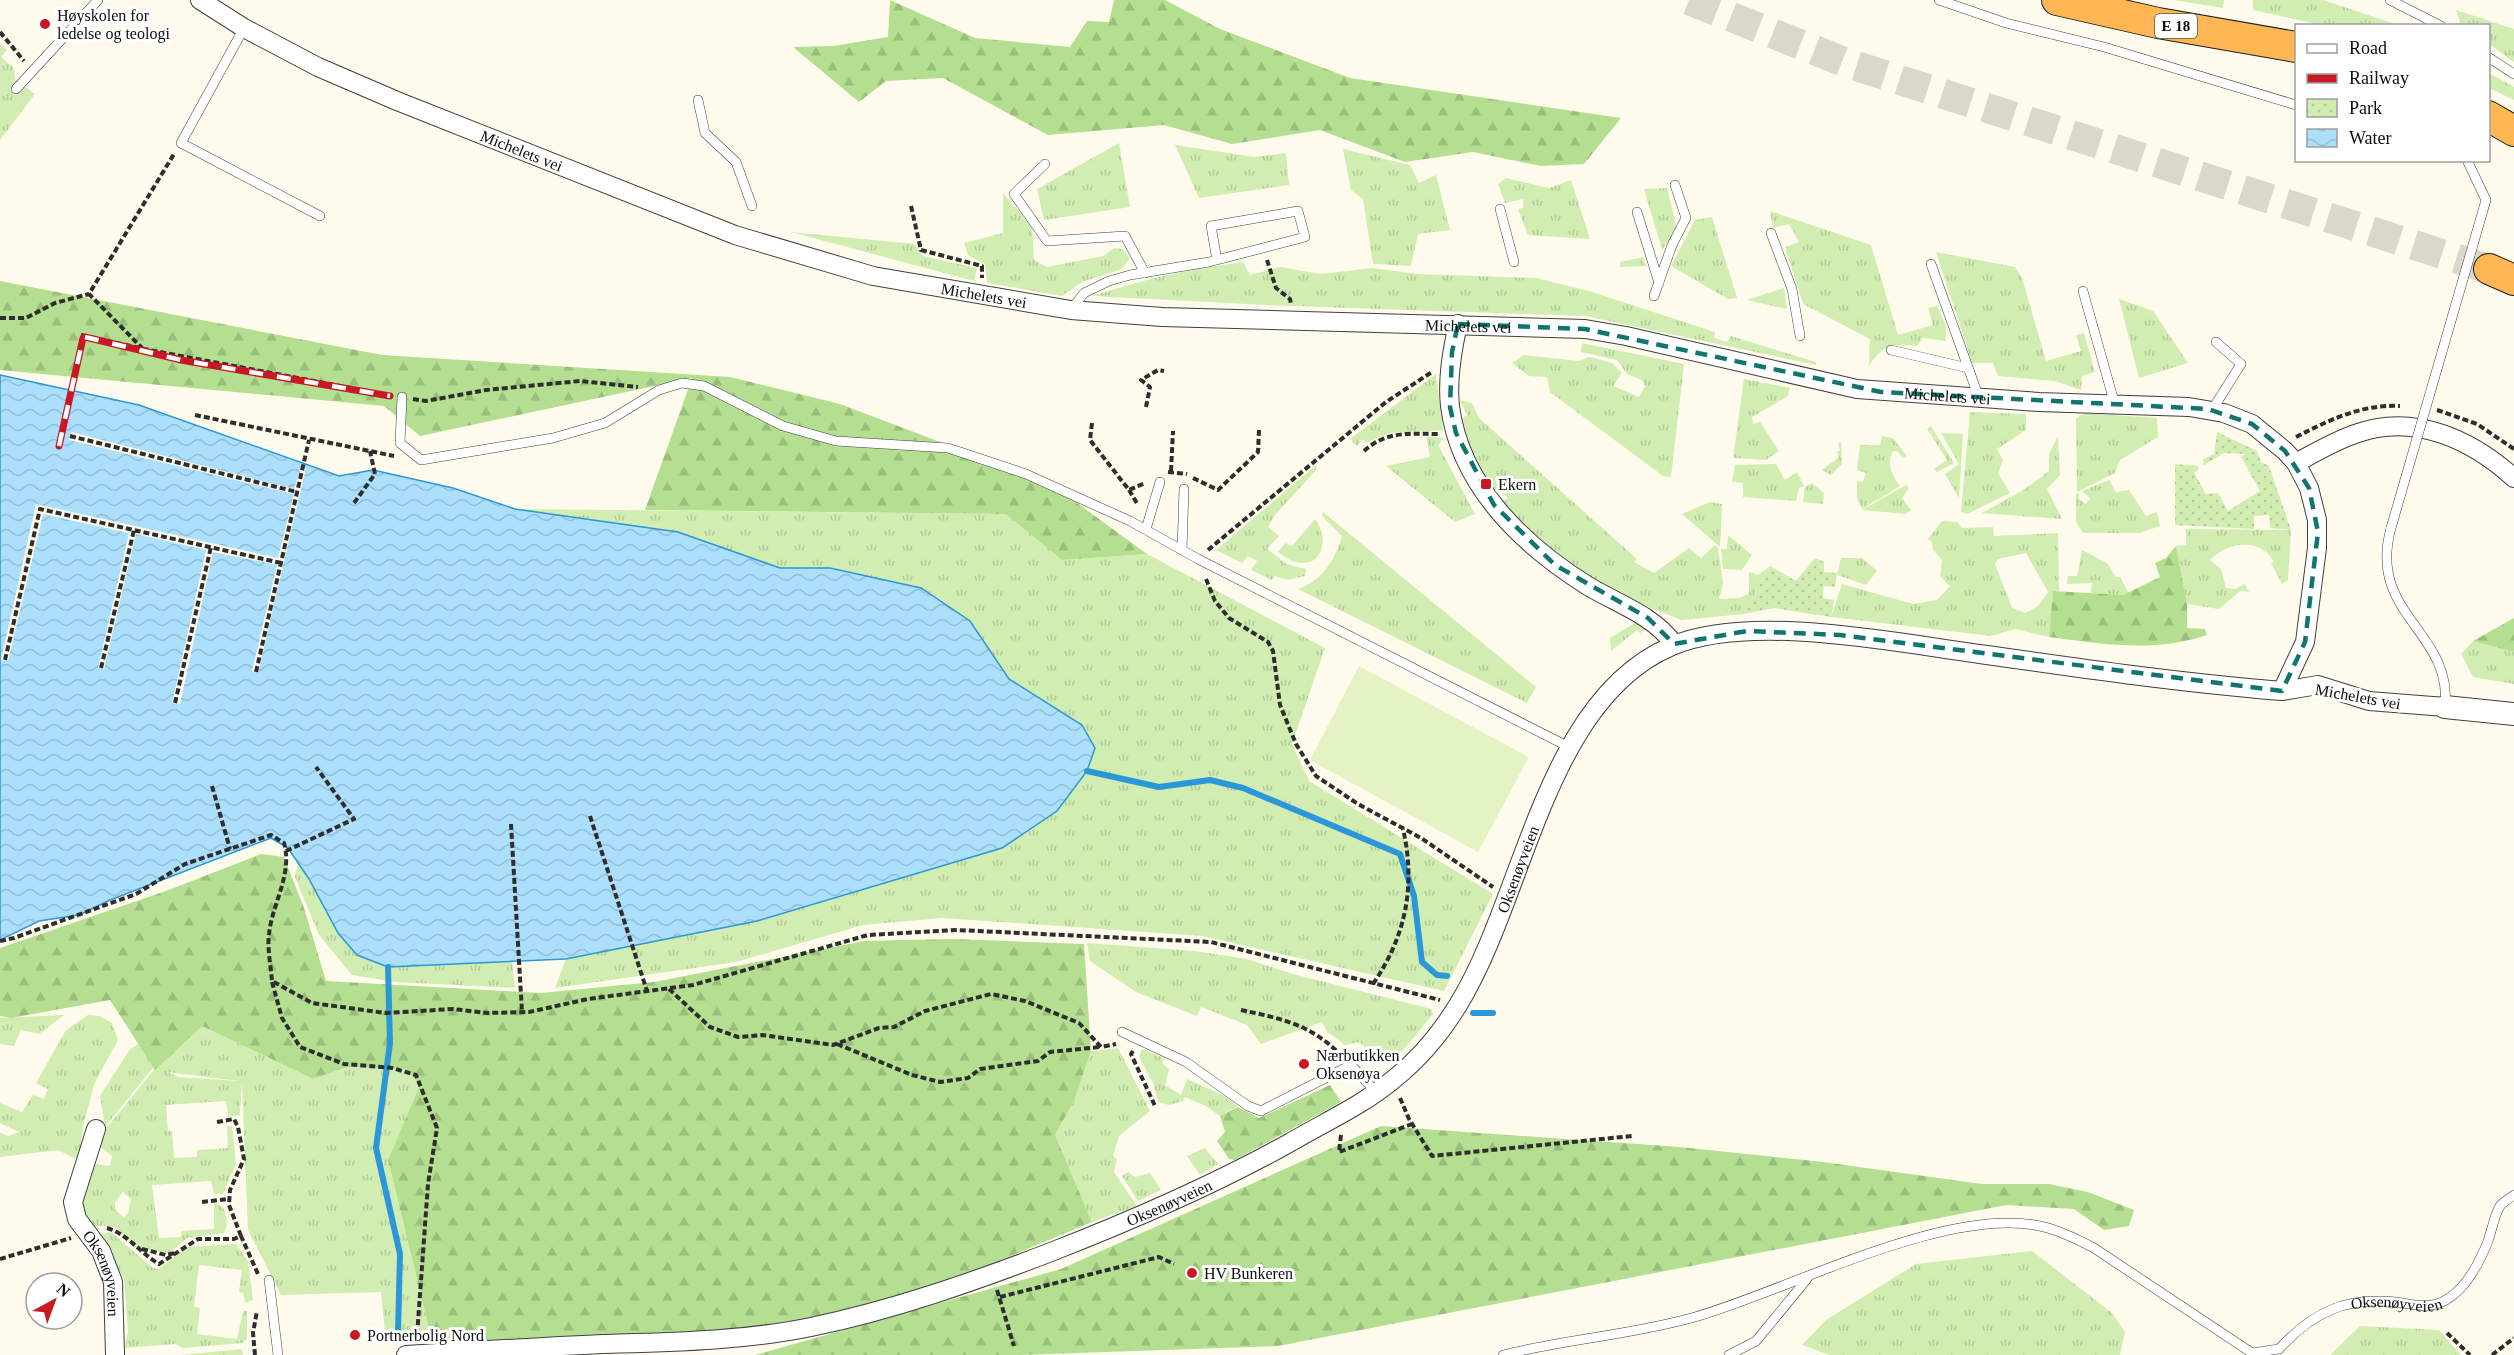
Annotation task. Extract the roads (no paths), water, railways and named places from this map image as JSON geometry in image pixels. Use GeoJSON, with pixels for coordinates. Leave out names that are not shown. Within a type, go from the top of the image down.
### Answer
{"type":"FeatureCollection","features":[{"type":"Feature","properties":{"kind":"highway","name":"E 18"},"geometry":{"type":"LineString","coordinates":[[2057,0],[2148,21],[2295,47]]}},
{"type":"Feature","properties":{"kind":"highway"},"geometry":{"type":"LineString","coordinates":[[2490,117],[2514,131]]}},
{"type":"Feature","properties":{"kind":"street","name":"Michelets vei"},"geometry":{"type":"LineString","coordinates":[[200,0],[318,67],[397,101],[735,235],[873,276],[983,297],[1071,310],[1166,317],[1458,324],[1585,330],[1626,336],[1857,389],[1978,398],[2212,410],[2252,424],[2285,451],[2296,463],[2309,488],[2314,506],[2318,540],[2305,642],[2282,691]]}},
{"type":"Feature","properties":{"kind":"street"},"geometry":{"type":"LineString","coordinates":[[1458,324],[1449,384],[1450,407],[1456,433],[1474,475],[1494,506],[1521,537],[1555,565],[1648,618],[1664,630],[1674,644]]}},
{"type":"Feature","properties":{"kind":"street"},"geometry":{"type":"LineString","coordinates":[[2296,463],[2358,432],[2389,427],[2416,428],[2454,437],[2474,446],[2514,478]]}},
{"type":"Feature","properties":{"kind":"street","name":"Oksenøyveien"},"geometry":{"type":"LineString","coordinates":[[406,1355],[728,1338],[809,1327],[878,1311],[993,1275],[1094,1235],[1237,1172],[1376,1092],[1392,1081],[1419,1056],[1458,1005],[1489,946],[1569,747],[1607,692],[1631,670],[1674,644],[1707,636],[1747,631],[1840,635],[2197,684],[2282,691]]}},
{"type":"Feature","properties":{"kind":"street","name":"Michelets vei"},"geometry":{"type":"LineString","coordinates":[[2282,691],[2318,686],[2369,701],[2514,714]]}},
{"type":"Feature","properties":{"kind":"street","name":"Oksenøyveien"},"geometry":{"type":"LineString","coordinates":[[96,1130],[73,1202],[77,1219],[101,1251],[113,1282],[115,1355]]}},
{"type":"Feature","properties":{"kind":"lane"},"geometry":{"type":"LineString","coordinates":[[16,89],[98,0]]}},
{"type":"Feature","properties":{"kind":"lane"},"geometry":{"type":"LineString","coordinates":[[1939,0],[2006,23],[2104,47],[2295,105]]}},
{"type":"Feature","properties":{"kind":"lane"},"geometry":{"type":"LineString","coordinates":[[2390,0],[2437,24]]}},
{"type":"Feature","properties":{"kind":"lane"},"geometry":{"type":"LineString","coordinates":[[244,27],[181,143],[320,216]]}},
{"type":"Feature","properties":{"kind":"lane"},"geometry":{"type":"LineString","coordinates":[[2490,58],[2514,74]]}},
{"type":"Feature","properties":{"kind":"lane"},"geometry":{"type":"LineString","coordinates":[[698,100],[705,133],[736,162],[752,206]]}},
{"type":"Feature","properties":{"kind":"lane"},"geometry":{"type":"LineString","coordinates":[[2445,707],[2447,689],[2439,661],[2403,611],[2389,585],[2386,555],[2391,528],[2486,200],[2468,162]]}},
{"type":"Feature","properties":{"kind":"lane"},"geometry":{"type":"LineString","coordinates":[[1045,164],[1014,194],[1047,241],[1125,236],[1145,273]]}},
{"type":"Feature","properties":{"kind":"lane"},"geometry":{"type":"LineString","coordinates":[[1654,296],[1672,245],[1686,218],[1675,185]]}},
{"type":"Feature","properties":{"kind":"lane"},"geometry":{"type":"LineString","coordinates":[[1500,209],[1514,262]]}},
{"type":"Feature","properties":{"kind":"lane"},"geometry":{"type":"LineString","coordinates":[[1071,310],[1094,287],[1145,273],[1217,260],[1305,237],[1298,211],[1211,226],[1217,260]]}},
{"type":"Feature","properties":{"kind":"lane"},"geometry":{"type":"LineString","coordinates":[[1637,212],[1659,283]]}},
{"type":"Feature","properties":{"kind":"lane"},"geometry":{"type":"LineString","coordinates":[[1771,233],[1792,289],[1800,336]]}},
{"type":"Feature","properties":{"kind":"lane"},"geometry":{"type":"LineString","coordinates":[[1931,264],[1978,398]]}},
{"type":"Feature","properties":{"kind":"lane"},"geometry":{"type":"LineString","coordinates":[[2083,291],[2115,405]]}},
{"type":"Feature","properties":{"kind":"lane"},"geometry":{"type":"LineString","coordinates":[[2212,410],[2241,364],[2216,342]]}},
{"type":"Feature","properties":{"kind":"lane"},"geometry":{"type":"LineString","coordinates":[[1891,350],[1968,368]]}},
{"type":"Feature","properties":{"kind":"lane"},"geometry":{"type":"LineString","coordinates":[[402,397],[400,443],[421,460],[553,438],[605,423],[659,390],[682,383],[704,386],[783,426],[836,441],[948,448],[1026,474],[1146,529],[1198,559],[1569,747]]}},
{"type":"Feature","properties":{"kind":"lane"},"geometry":{"type":"LineString","coordinates":[[1146,529],[1160,479]]}},
{"type":"Feature","properties":{"kind":"lane"},"geometry":{"type":"LineString","coordinates":[[1182,550],[1184,489]]}},
{"type":"Feature","properties":{"kind":"lane"},"geometry":{"type":"LineString","coordinates":[[1122,1032],[1186,1062],[1248,1106],[1261,1111],[1351,1065],[1376,1092]]}},
{"type":"Feature","properties":{"kind":"lane","name":"Oksenøyveien"},"geometry":{"type":"LineString","coordinates":[[1809,1277],[1906,1241],[1944,1232],[2003,1224],[2040,1226],[2068,1234],[2094,1248],[2252,1353],[2279,1349],[2299,1327],[2330,1309],[2350,1302],[2381,1301],[2429,1306],[2442,1302],[2462,1288],[2487,1244],[2500,1205],[2514,1195]]}},
{"type":"Feature","properties":{"kind":"lane"},"geometry":{"type":"LineString","coordinates":[[1503,1355],[1694,1317],[1809,1277]]}},
{"type":"Feature","properties":{"kind":"lane"},"geometry":{"type":"LineString","coordinates":[[1729,1355],[1756,1341],[1809,1277]]}},
{"type":"Feature","properties":{"kind":"lane"},"geometry":{"type":"LineString","coordinates":[[269,1280],[278,1355]]}},
{"type":"Feature","properties":{"kind":"water"},"geometry":{"type":"Polygon","coordinates":[[[0,375],[139,405],[339,476],[373,470],[453,488],[515,509],[678,532],[780,568],[830,568],[921,588],[970,621],[1009,679],[1082,725],[1095,748],[1087,771],[1057,811],[1002,848],[757,921],[566,959],[388,967],[357,955],[338,933],[309,879],[288,848],[271,838],[110,900],[79,915],[39,921],[0,940],[0,375]]]}},
{"type":"Feature","properties":{"kind":"waterway"},"geometry":{"type":"LineString","coordinates":[[1087,771],[1159,787],[1210,780],[1243,788],[1400,854],[1414,896],[1422,962],[1437,975],[1447,976]]}},
{"type":"Feature","properties":{"kind":"waterway"},"geometry":{"type":"LineString","coordinates":[[388,967],[390,1043],[376,1148],[400,1254],[398,1332]]}},
{"type":"Feature","properties":{"kind":"waterway"},"geometry":{"type":"LineString","coordinates":[[1473,1013],[1493,1013]]}},
{"type":"Feature","properties":{"kind":"tunnel"},"geometry":{"type":"LineString","coordinates":[[1689,0],[1847,63],[2489,269]]}},
{"type":"Feature","properties":{"kind":"railway"},"geometry":{"type":"LineString","coordinates":[[85,337],[181,360],[390,396]]}},
{"type":"Feature","properties":{"kind":"railway"},"geometry":{"type":"LineString","coordinates":[[59,446],[83,338]]}},
{"type":"Feature","properties":{"kind":"place","name":"Høyskolen for ledelse og teologi"},"geometry":{"type":"Point","coordinates":[45,24]}},
{"type":"Feature","properties":{"kind":"place","name":"Ekern"},"geometry":{"type":"Point","coordinates":[1486,484]}},
{"type":"Feature","properties":{"kind":"place","name":"Nærbutikken Oksenøya"},"geometry":{"type":"Point","coordinates":[1304,1064]}},
{"type":"Feature","properties":{"kind":"place","name":"HV Bunkeren"},"geometry":{"type":"Point","coordinates":[1192,1273]}},
{"type":"Feature","properties":{"kind":"place","name":"Portnerbolig Nord"},"geometry":{"type":"Point","coordinates":[355,1335]}}]}
